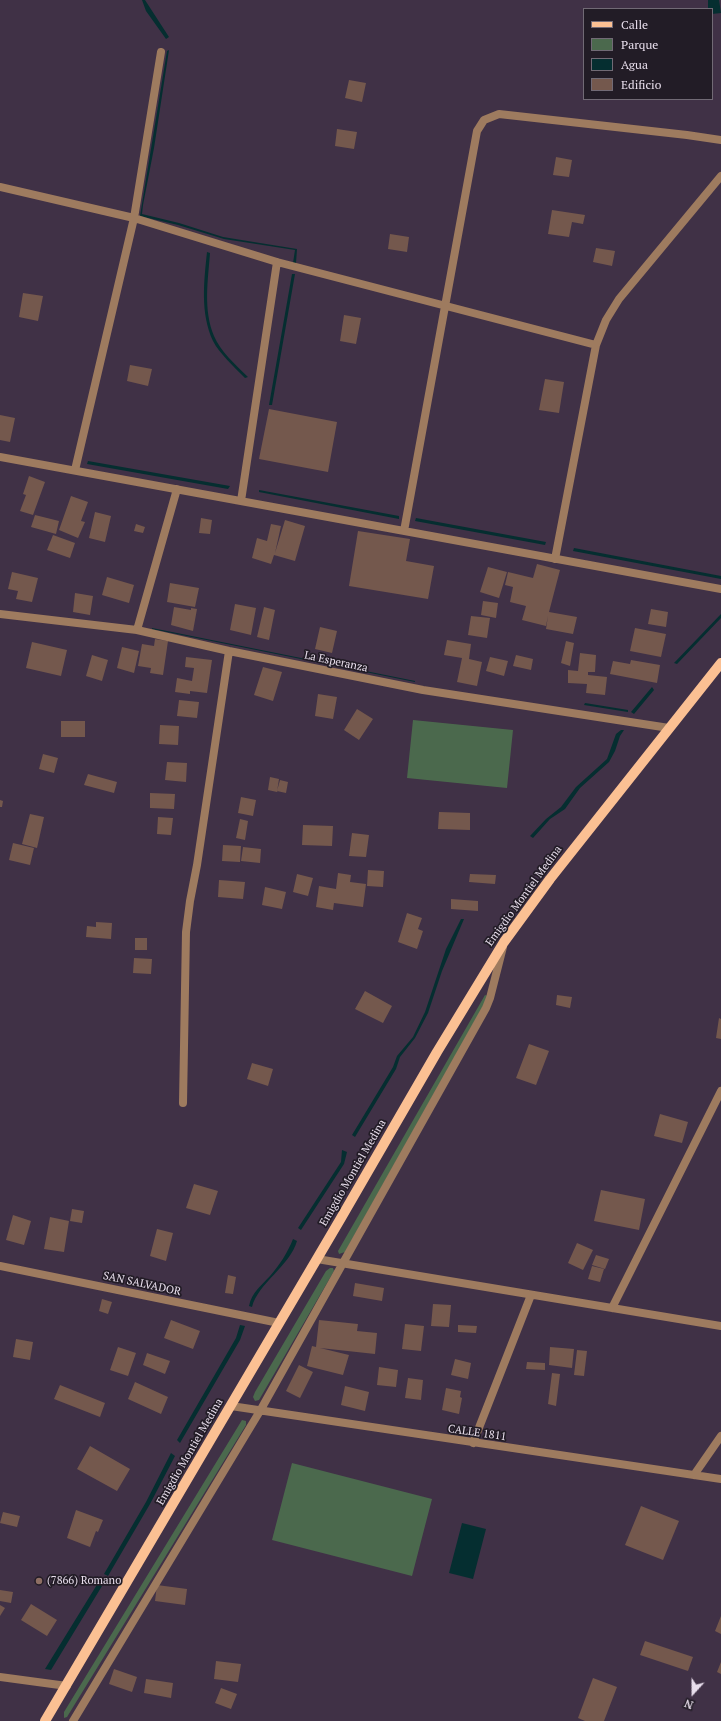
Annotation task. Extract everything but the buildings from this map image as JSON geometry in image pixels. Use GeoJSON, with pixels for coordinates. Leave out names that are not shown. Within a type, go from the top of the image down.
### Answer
{"type":"FeatureCollection","features":[{"type":"Feature","properties":{"kind":"main road","name":"Emigdio Montiel Medina"},"geometry":{"type":"LineString","coordinates":[[45,1721],[67,1686],[317,1259],[436,1052],[504,942],[550,879],[721,662]]}},
{"type":"Feature","properties":{"kind":"street"},"geometry":{"type":"LineString","coordinates":[[75,470],[134,218],[161,52]]}},
{"type":"Feature","properties":{"kind":"street"},"geometry":{"type":"LineString","coordinates":[[404,531],[477,131],[484,120],[499,114],[721,140]]}},
{"type":"Feature","properties":{"kind":"street"},"geometry":{"type":"LineString","coordinates":[[556,559],[596,345],[606,320],[619,299],[721,176]]}},
{"type":"Feature","properties":{"kind":"street"},"geometry":{"type":"LineString","coordinates":[[0,187],[134,218],[277,262],[596,345]]}},
{"type":"Feature","properties":{"kind":"street"},"geometry":{"type":"LineString","coordinates":[[242,501],[277,262]]}},
{"type":"Feature","properties":{"kind":"street"},"geometry":{"type":"LineString","coordinates":[[0,457],[721,590]]}},
{"type":"Feature","properties":{"kind":"street"},"geometry":{"type":"LineString","coordinates":[[137,630],[177,489]]}},
{"type":"Feature","properties":{"kind":"street","name":"La Esperanza"},"geometry":{"type":"LineString","coordinates":[[0,614],[137,630],[229,651],[423,690],[669,728]]}},
{"type":"Feature","properties":{"kind":"street"},"geometry":{"type":"LineString","coordinates":[[183,1103],[186,932],[229,651]]}},
{"type":"Feature","properties":{"kind":"street"},"geometry":{"type":"LineString","coordinates":[[73,1721],[260,1411],[344,1264],[486,1008],[490,998],[504,942]]}},
{"type":"Feature","properties":{"kind":"street"},"geometry":{"type":"LineString","coordinates":[[612,1308],[721,1091]]}},
{"type":"Feature","properties":{"kind":"street"},"geometry":{"type":"LineString","coordinates":[[317,1259],[721,1326]]}},
{"type":"Feature","properties":{"kind":"street","name":"SAN SALVADOR"},"geometry":{"type":"LineString","coordinates":[[0,1266],[279,1323]]}},
{"type":"Feature","properties":{"kind":"street"},"geometry":{"type":"LineString","coordinates":[[473,1443],[531,1295]]}},
{"type":"Feature","properties":{"kind":"street","name":"CALLE 1811"},"geometry":{"type":"LineString","coordinates":[[231,1406],[721,1479]]}},
{"type":"Feature","properties":{"kind":"street"},"geometry":{"type":"LineString","coordinates":[[694,1475],[721,1436]]}},
{"type":"Feature","properties":{"kind":"street"},"geometry":{"type":"LineString","coordinates":[[0,1677],[67,1686]]}},
{"type":"Feature","properties":{"kind":"green space"},"geometry":{"type":"Polygon","coordinates":[[[413,720],[513,730],[507,788],[407,778],[413,720]]]}},
{"type":"Feature","properties":{"kind":"green space"},"geometry":{"type":"Polygon","coordinates":[[[485,995],[488,996],[487,999],[345,1252],[339,1254],[338,1251],[485,995]]]}},
{"type":"Feature","properties":{"kind":"green space"},"geometry":{"type":"Polygon","coordinates":[[[333,1268],[334,1271],[259,1400],[255,1401],[253,1397],[255,1392],[326,1271],[333,1268]]]}},
{"type":"Feature","properties":{"kind":"green space"},"geometry":{"type":"Polygon","coordinates":[[[242,1420],[246,1421],[246,1425],[67,1717],[64,1718],[64,1712],[242,1420]]]}},
{"type":"Feature","properties":{"kind":"green space"},"geometry":{"type":"Polygon","coordinates":[[[292,1463],[432,1499],[412,1576],[272,1540],[292,1463]]]}},
{"type":"Feature","properties":{"kind":"water"},"geometry":{"type":"Polygon","coordinates":[[[142,0],[145,0],[169,37],[166,39],[146,11],[142,0]]]}},
{"type":"Feature","properties":{"kind":"water"},"geometry":{"type":"Polygon","coordinates":[[[708,0],[719,0],[721,13],[713,14],[713,8],[708,8],[708,0]]]}},
{"type":"Feature","properties":{"kind":"water"},"geometry":{"type":"Polygon","coordinates":[[[169,50],[142,214],[179,223],[223,237],[297,249],[296,263],[293,263],[295,250],[224,239],[178,225],[140,216],[167,51],[169,50]]]}},
{"type":"Feature","properties":{"kind":"water"},"geometry":{"type":"Polygon","coordinates":[[[207,252],[210,253],[207,284],[207,305],[208,316],[214,336],[220,347],[229,358],[248,377],[245,378],[219,350],[213,341],[209,330],[206,319],[204,297],[207,252]]]}},
{"type":"Feature","properties":{"kind":"water"},"geometry":{"type":"Polygon","coordinates":[[[292,274],[295,274],[272,405],[269,405],[292,274]]]}},
{"type":"Feature","properties":{"kind":"water"},"geometry":{"type":"Polygon","coordinates":[[[88,461],[230,486],[228,489],[87,464],[88,461]]]}},
{"type":"Feature","properties":{"kind":"water"},"geometry":{"type":"Polygon","coordinates":[[[259,490],[399,516],[399,519],[259,492],[259,490]]]}},
{"type":"Feature","properties":{"kind":"water"},"geometry":{"type":"Polygon","coordinates":[[[416,518],[546,542],[545,545],[415,521],[416,518]]]}},
{"type":"Feature","properties":{"kind":"water"},"geometry":{"type":"Polygon","coordinates":[[[574,548],[721,576],[721,579],[573,551],[574,548]]]}},
{"type":"Feature","properties":{"kind":"water"},"geometry":{"type":"Polygon","coordinates":[[[721,614],[721,618],[677,664],[674,663],[721,614]]]}},
{"type":"Feature","properties":{"kind":"water"},"geometry":{"type":"Polygon","coordinates":[[[152,629],[415,681],[415,682],[152,629]]]}},
{"type":"Feature","properties":{"kind":"water"},"geometry":{"type":"Polygon","coordinates":[[[652,687],[654,690],[634,714],[631,712],[652,687]]]}},
{"type":"Feature","properties":{"kind":"water"},"geometry":{"type":"Polygon","coordinates":[[[585,703],[628,710],[628,712],[584,705],[585,703]]]}},
{"type":"Feature","properties":{"kind":"water"},"geometry":{"type":"Polygon","coordinates":[[[621,730],[624,730],[609,762],[580,788],[565,809],[550,819],[533,838],[530,836],[546,819],[561,807],[576,787],[607,759],[616,734],[621,730]]]}},
{"type":"Feature","properties":{"kind":"water"},"geometry":{"type":"Polygon","coordinates":[[[461,919],[464,919],[442,971],[428,1013],[415,1038],[400,1057],[396,1069],[355,1137],[352,1135],[393,1067],[397,1056],[413,1037],[425,1012],[446,949],[461,919]]]}},
{"type":"Feature","properties":{"kind":"water"},"geometry":{"type":"Polygon","coordinates":[[[342,1150],[347,1152],[344,1164],[301,1230],[298,1228],[341,1162],[342,1150]]]}},
{"type":"Feature","properties":{"kind":"water"},"geometry":{"type":"Polygon","coordinates":[[[293,1239],[297,1241],[288,1258],[255,1298],[252,1307],[249,1306],[250,1301],[260,1286],[280,1263],[289,1249],[293,1239]]]}},
{"type":"Feature","properties":{"kind":"water"},"geometry":{"type":"Polygon","coordinates":[[[240,1325],[245,1326],[240,1340],[180,1443],[177,1440],[236,1338],[240,1325]]]}},
{"type":"Feature","properties":{"kind":"water"},"geometry":{"type":"Polygon","coordinates":[[[171,1453],[175,1456],[150,1504],[108,1576],[104,1574],[146,1502],[171,1453]]]}},
{"type":"Feature","properties":{"kind":"water"},"geometry":{"type":"Polygon","coordinates":[[[462,1523],[486,1529],[473,1579],[449,1573],[462,1523]]]}},
{"type":"Feature","properties":{"kind":"water"},"geometry":{"type":"Polygon","coordinates":[[[98,1583],[102,1586],[51,1670],[45,1669],[98,1583]]]}},
{"type":"Feature","properties":{"kind":"place","name":"(7866) Romano"},"geometry":{"type":"Point","coordinates":[39,1581]}}]}
